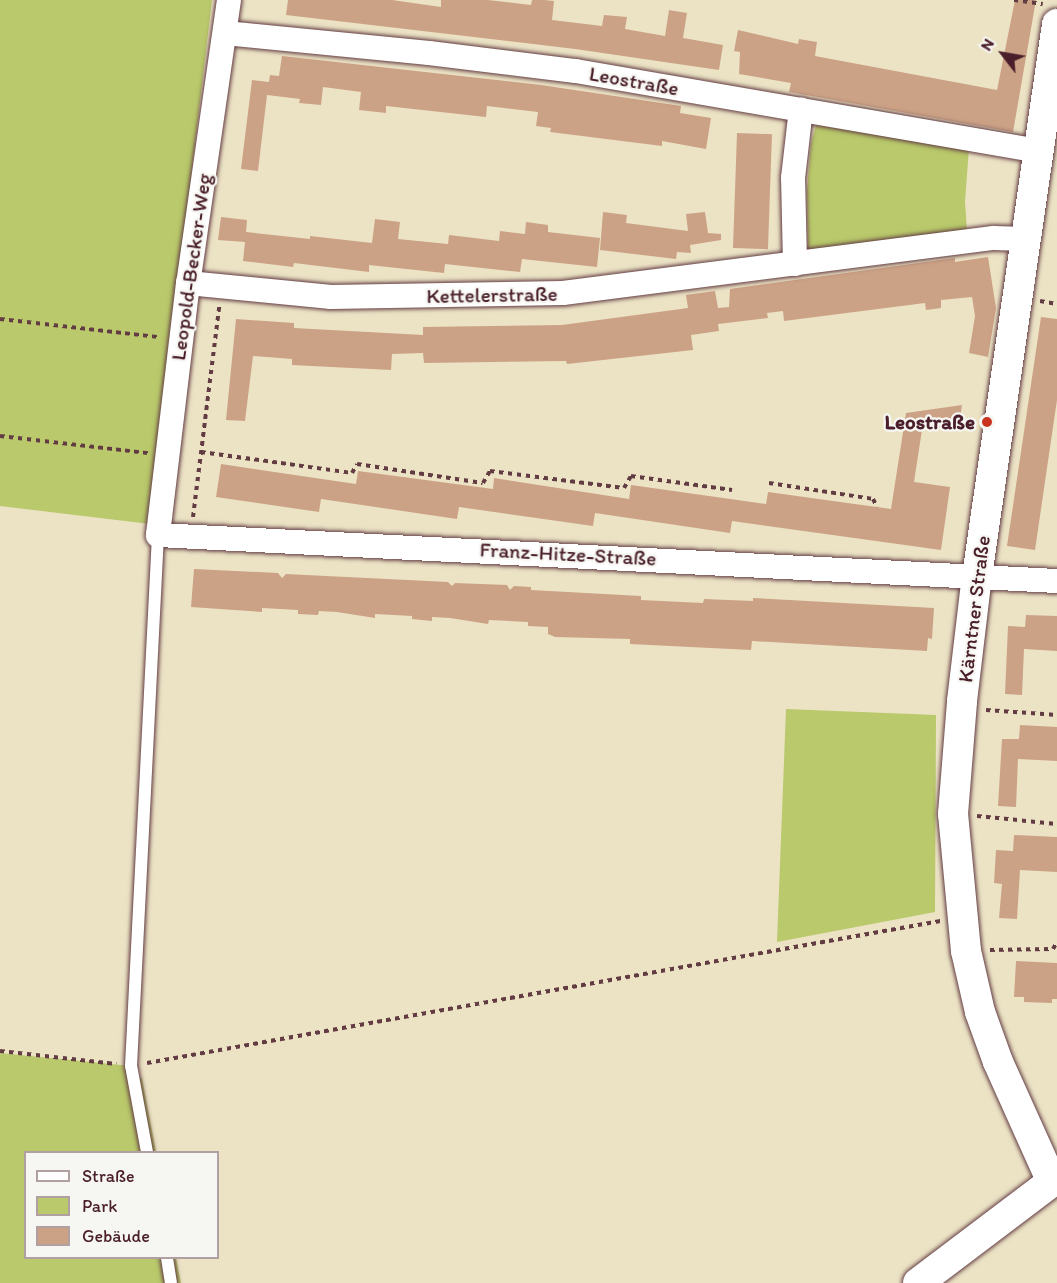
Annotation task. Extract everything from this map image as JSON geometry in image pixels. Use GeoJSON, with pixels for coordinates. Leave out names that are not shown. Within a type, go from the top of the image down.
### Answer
{"type":"FeatureCollection","features":[{"type":"Feature","properties":{"kind":"street","name":"Leopold-Becker-Weg"},"geometry":{"type":"LineString","coordinates":[[158,535],[188,283],[229,0]]}},
{"type":"Feature","properties":{"kind":"street","name":"Kärntner Straße"},"geometry":{"type":"LineString","coordinates":[[1052,14],[1040,151],[977,576],[953,814],[966,951],[980,1012],[998,1062],[1056,1183]]}},
{"type":"Feature","properties":{"kind":"street","name":"Leostraße"},"geometry":{"type":"LineString","coordinates":[[225,33],[429,52],[565,70],[1040,151]]}},
{"type":"Feature","properties":{"kind":"street"},"geometry":{"type":"LineString","coordinates":[[795,264],[795,144],[801,109]]}},
{"type":"Feature","properties":{"kind":"street","name":"Kettelerstraße"},"geometry":{"type":"LineString","coordinates":[[188,283],[330,297],[563,293],[994,238],[1026,239]]}},
{"type":"Feature","properties":{"kind":"street","name":"Franz-Hitze-Straße"},"geometry":{"type":"LineString","coordinates":[[158,535],[1057,580]]}},
{"type":"Feature","properties":{"kind":"street"},"geometry":{"type":"LineString","coordinates":[[918,1283],[1056,1183]]}},
{"type":"Feature","properties":{"kind":"lane"},"geometry":{"type":"LineString","coordinates":[[147,1151],[131,1066],[158,535]]}},
{"type":"Feature","properties":{"kind":"lane"},"geometry":{"type":"LineString","coordinates":[[167,1259],[171,1283]]}},
{"type":"Feature","properties":{"kind":"path"},"geometry":{"type":"LineString","coordinates":[[1014,0],[1052,14]]}},
{"type":"Feature","properties":{"kind":"path"},"geometry":{"type":"LineString","coordinates":[[190,536],[222,287]]}},
{"type":"Feature","properties":{"kind":"path"},"geometry":{"type":"LineString","coordinates":[[0,319],[181,339]]}},
{"type":"Feature","properties":{"kind":"path"},"geometry":{"type":"LineString","coordinates":[[0,436],[166,455]]}},
{"type":"Feature","properties":{"kind":"path"},"geometry":{"type":"LineString","coordinates":[[201,452],[352,473],[357,464],[483,483],[490,471],[624,488],[631,477],[732,490]]}},
{"type":"Feature","properties":{"kind":"path"},"geometry":{"type":"LineString","coordinates":[[769,483],[873,499],[877,507]]}},
{"type":"Feature","properties":{"kind":"path"},"geometry":{"type":"LineString","coordinates":[[962,708],[1057,715]]}},
{"type":"Feature","properties":{"kind":"path"},"geometry":{"type":"LineString","coordinates":[[953,814],[1057,824]]}},
{"type":"Feature","properties":{"kind":"path"},"geometry":{"type":"LineString","coordinates":[[0,1051],[131,1066],[962,916]]}},
{"type":"Feature","properties":{"kind":"path"},"geometry":{"type":"LineString","coordinates":[[966,951],[1053,949],[1057,942]]}},
{"type":"Feature","properties":{"kind":"green space"},"geometry":{"type":"Polygon","coordinates":[[[0,0],[212,0],[150,524],[0,506],[0,0]]]}},
{"type":"Feature","properties":{"kind":"green space"},"geometry":{"type":"Polygon","coordinates":[[[816,125],[969,148],[965,202],[967,231],[808,252],[807,190],[811,144],[816,125]]]}},
{"type":"Feature","properties":{"kind":"green space"},"geometry":{"type":"Polygon","coordinates":[[[786,709],[936,715],[935,912],[777,942],[786,709]]]}},
{"type":"Feature","properties":{"kind":"green space"},"geometry":{"type":"Polygon","coordinates":[[[0,1053],[131,1066],[134,1077],[142,1078],[156,1151],[24,1151],[24,1259],[176,1259],[181,1283],[0,1283],[0,1053]]]}},
{"type":"Feature","properties":{"kind":"building"},"geometry":{"type":"Polygon","coordinates":[[[288,0],[392,0],[441,7],[441,0],[488,0],[531,5],[532,0],[544,0],[554,1],[552,20],[602,26],[604,15],[627,17],[625,29],[665,36],[669,10],[687,13],[683,38],[723,45],[719,70],[575,49],[286,15],[288,0]]]}},
{"type":"Feature","properties":{"kind":"building"},"geometry":{"type":"Polygon","coordinates":[[[1015,0],[1036,0],[1013,132],[789,92],[791,83],[739,74],[740,52],[734,51],[738,30],[798,44],[799,39],[817,42],[815,56],[997,90],[1015,0]]]}},
{"type":"Feature","properties":{"kind":"building"},"geometry":{"type":"Polygon","coordinates":[[[282,56],[541,85],[681,106],[680,113],[711,118],[706,149],[662,141],[662,146],[550,132],[551,128],[536,126],[538,112],[487,106],[486,117],[386,106],[386,113],[359,110],[361,92],[323,87],[321,105],[299,103],[300,99],[267,95],[258,171],[241,169],[252,80],[269,82],[270,75],[279,76],[282,56]]]}},
{"type":"Feature","properties":{"kind":"building"},"geometry":{"type":"Polygon","coordinates":[[[737,133],[772,134],[768,249],[733,248],[737,133]]]}},
{"type":"Feature","properties":{"kind":"building"},"geometry":{"type":"Polygon","coordinates":[[[603,212],[627,215],[626,223],[688,231],[686,214],[705,212],[708,233],[721,234],[721,240],[690,245],[691,253],[677,252],[676,259],[600,250],[603,212]]]}},
{"type":"Feature","properties":{"kind":"building"},"geometry":{"type":"Polygon","coordinates":[[[221,217],[247,220],[246,232],[372,243],[375,219],[400,222],[398,239],[448,244],[449,235],[499,241],[500,231],[525,234],[526,222],[548,225],[548,232],[600,238],[597,267],[522,259],[520,272],[445,264],[444,273],[369,265],[369,272],[294,263],[293,267],[243,261],[245,242],[218,240],[221,217]]]}},
{"type":"Feature","properties":{"kind":"building"},"geometry":{"type":"Polygon","coordinates":[[[988,257],[996,308],[988,357],[969,353],[975,316],[972,297],[941,300],[941,308],[926,310],[925,303],[784,321],[783,311],[767,313],[768,318],[718,324],[719,331],[691,335],[693,350],[567,364],[566,361],[424,363],[423,353],[392,354],[391,370],[292,365],[292,359],[253,356],[245,421],[226,420],[236,319],[294,323],[294,328],[423,335],[423,327],[562,325],[688,308],[686,295],[715,291],[718,308],[729,307],[730,289],[955,258],[955,262],[988,257]]]}},
{"type":"Feature","properties":{"kind":"building"},"geometry":{"type":"Polygon","coordinates":[[[1041,317],[1057,319],[1057,400],[1035,550],[1007,546],[1041,317]]]}},
{"type":"Feature","properties":{"kind":"building"},"geometry":{"type":"Polygon","coordinates":[[[962,405],[959,425],[922,430],[914,482],[950,487],[941,550],[732,521],[730,533],[595,513],[593,526],[459,507],[457,519],[321,499],[319,512],[216,497],[221,464],[356,484],[358,471],[493,489],[494,478],[629,499],[631,485],[766,504],[768,492],[891,509],[906,413],[962,405]]]}},
{"type":"Feature","properties":{"kind":"building"},"geometry":{"type":"Polygon","coordinates":[[[194,569],[278,573],[282,578],[286,574],[448,582],[452,586],[455,583],[507,585],[510,590],[514,586],[531,587],[531,590],[641,596],[641,600],[703,603],[704,599],[753,601],[753,598],[934,608],[932,639],[928,638],[927,651],[752,641],[751,650],[630,644],[630,639],[555,637],[548,634],[548,627],[528,626],[528,622],[489,620],[488,624],[450,618],[432,617],[432,621],[412,619],[412,616],[375,614],[375,618],[337,612],[319,611],[318,615],[298,614],[298,610],[262,608],[262,612],[191,607],[194,569]]]}},
{"type":"Feature","properties":{"kind":"building"},"geometry":{"type":"Polygon","coordinates":[[[1026,615],[1057,616],[1057,651],[1024,649],[1022,695],[1005,694],[1008,626],[1025,627],[1026,615]]]}},
{"type":"Feature","properties":{"kind":"building"},"geometry":{"type":"Polygon","coordinates":[[[1020,725],[1057,727],[1057,761],[1018,759],[1016,807],[998,806],[1002,739],[1019,739],[1020,725]]]}},
{"type":"Feature","properties":{"kind":"building"},"geometry":{"type":"Polygon","coordinates":[[[1014,835],[1057,837],[1057,872],[1020,870],[1017,919],[999,918],[1002,884],[994,883],[996,850],[1013,851],[1014,835]]]}},
{"type":"Feature","properties":{"kind":"building"},"geometry":{"type":"Polygon","coordinates":[[[1016,961],[1057,963],[1057,999],[1052,999],[1052,1003],[1024,1002],[1024,997],[1014,997],[1016,961]]]}},
{"type":"Feature","properties":{"kind":"place","name":"Leostraße"},"geometry":{"type":"Point","coordinates":[987,422]}}]}
